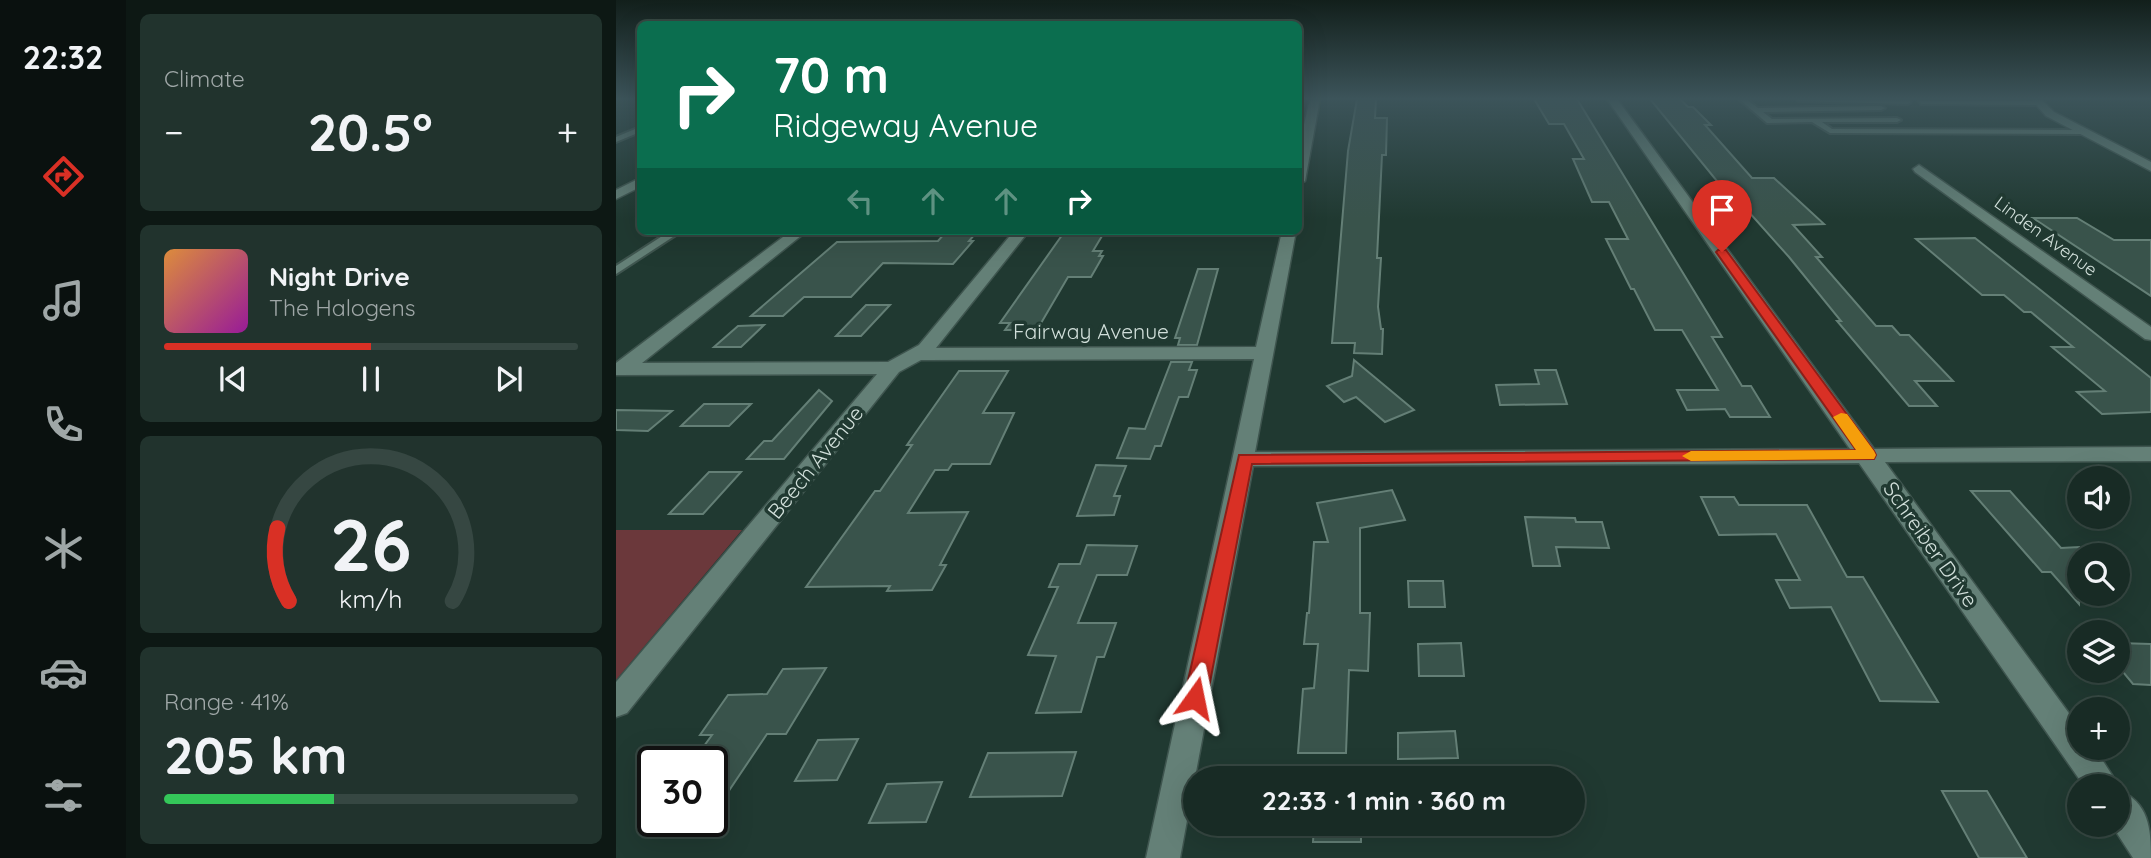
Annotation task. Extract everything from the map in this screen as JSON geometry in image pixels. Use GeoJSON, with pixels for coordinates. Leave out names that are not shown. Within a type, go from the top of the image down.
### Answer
{"type":"FeatureCollection","features":[{"type":"Feature","properties":{"kind":"street"},"geometry":{"type":"LineString","coordinates":[[1302,162],[1307,139]]}},
{"type":"Feature","properties":{"kind":"street","name":"Schreiber Drive"},"geometry":{"type":"LineString","coordinates":[[1641,139],[2094,774]]}},
{"type":"Feature","properties":{"kind":"street"},"geometry":{"type":"LineString","coordinates":[[2096,139],[2151,167]]}},
{"type":"Feature","properties":{"kind":"street","name":"Linden Avenue"},"geometry":{"type":"LineString","coordinates":[[1919,169],[2151,335]]}},
{"type":"Feature","properties":{"kind":"street"},"geometry":{"type":"LineString","coordinates":[[616,195],[637,184]]}},
{"type":"Feature","properties":{"kind":"street"},"geometry":{"type":"LineString","coordinates":[[620,369],[795,235]]}},
{"type":"Feature","properties":{"kind":"street","name":"Beech Avenue"},"geometry":{"type":"LineString","coordinates":[[616,704],[892,368],[926,349],[1020,235]]}},
{"type":"Feature","properties":{"kind":"street"},"geometry":{"type":"LineString","coordinates":[[1163,858],[1288,235]]}},
{"type":"Feature","properties":{"kind":"street","name":"Fairway Avenue"},"geometry":{"type":"LineString","coordinates":[[918,354],[1264,354]]}},
{"type":"Feature","properties":{"kind":"street"},"geometry":{"type":"LineString","coordinates":[[620,369],[892,368]]}},
{"type":"Feature","properties":{"kind":"street"},"geometry":{"type":"LineString","coordinates":[[1245,459],[2151,454]]}},
{"type":"Feature","properties":{"kind":"street"},"geometry":{"type":"LineString","coordinates":[[2130,823],[2151,853]]}},
{"type":"Feature","properties":{"kind":"lane"},"geometry":{"type":"LineString","coordinates":[[616,271],[671,235]]}},
{"type":"Feature","properties":{"kind":"shaded area"},"geometry":{"type":"Polygon","coordinates":[[[616,530],[742,530],[616,680],[616,530]]]}},
{"type":"Feature","properties":{"kind":"building"},"geometry":{"type":"Polygon","coordinates":[[[1350,139],[1386,139],[1386,155],[1382,155],[1377,258],[1381,258],[1378,307],[1383,329],[1382,354],[1354,353],[1355,343],[1332,343],[1350,139]]]}},
{"type":"Feature","properties":{"kind":"building"},"geometry":{"type":"Polygon","coordinates":[[[1573,139],[1601,139],[1722,337],[1712,337],[1742,386],[1751,386],[1770,417],[1730,417],[1725,409],[1687,410],[1677,390],[1718,390],[1682,330],[1655,330],[1634,289],[1631,289],[1606,239],[1628,239],[1609,202],[1592,202],[1573,159],[1584,159],[1573,139]]]}},
{"type":"Feature","properties":{"kind":"building"},"geometry":{"type":"Polygon","coordinates":[[[1683,139],[1717,139],[1752,178],[1774,178],[1824,224],[1793,225],[1822,257],[1816,257],[1876,326],[1892,326],[1900,335],[1909,335],[1953,381],[1915,381],[1937,406],[1909,406],[1837,321],[1841,321],[1789,257],[1740,202],[1734,202],[1683,139]]]}},
{"type":"Feature","properties":{"kind":"building"},"geometry":{"type":"Polygon","coordinates":[[[2033,218],[2077,218],[2114,240],[2151,240],[2151,296],[2033,218]]]}},
{"type":"Feature","properties":{"kind":"building"},"geometry":{"type":"Polygon","coordinates":[[[943,235],[974,235],[969,241],[973,241],[953,264],[883,263],[851,297],[804,297],[783,316],[751,316],[837,242],[938,241],[943,235]]]}},
{"type":"Feature","properties":{"kind":"building"},"geometry":{"type":"Polygon","coordinates":[[[1062,235],[1103,235],[1093,251],[1102,251],[1099,256],[1103,256],[1091,277],[1068,277],[1037,330],[1005,330],[1010,323],[1000,323],[1062,235]]]}},
{"type":"Feature","properties":{"kind":"building"},"geometry":{"type":"Polygon","coordinates":[[[1975,238],[2151,378],[2151,412],[2102,414],[2077,392],[2105,391],[2052,347],[2073,347],[2031,312],[2024,312],[2004,295],[1982,295],[1916,239],[1975,238]]]}},
{"type":"Feature","properties":{"kind":"building"},"geometry":{"type":"Polygon","coordinates":[[[1198,269],[1218,269],[1197,345],[1178,345],[1180,338],[1175,338],[1198,269]]]}},
{"type":"Feature","properties":{"kind":"building"},"geometry":{"type":"Polygon","coordinates":[[[866,305],[890,305],[861,336],[836,336],[866,305]]]}},
{"type":"Feature","properties":{"kind":"building"},"geometry":{"type":"Polygon","coordinates":[[[764,325],[741,347],[714,347],[738,326],[764,325]]]}},
{"type":"Feature","properties":{"kind":"building"},"geometry":{"type":"Polygon","coordinates":[[[1354,360],[1414,410],[1385,422],[1356,397],[1344,402],[1327,386],[1352,376],[1354,360]]]}},
{"type":"Feature","properties":{"kind":"building"},"geometry":{"type":"Polygon","coordinates":[[[1171,362],[1192,362],[1189,370],[1197,370],[1188,397],[1179,397],[1161,446],[1155,446],[1150,459],[1117,458],[1129,428],[1145,429],[1171,362]]]}},
{"type":"Feature","properties":{"kind":"building"},"geometry":{"type":"Polygon","coordinates":[[[1535,370],[1556,370],[1567,404],[1500,405],[1496,385],[1539,384],[1535,370]]]}},
{"type":"Feature","properties":{"kind":"building"},"geometry":{"type":"Polygon","coordinates":[[[959,371],[1008,371],[983,413],[1014,413],[990,464],[952,464],[948,470],[935,470],[908,513],[968,512],[940,565],[946,565],[932,590],[887,591],[890,586],[806,587],[875,491],[880,491],[912,445],[907,445],[959,371]]]}},
{"type":"Feature","properties":{"kind":"building"},"geometry":{"type":"Polygon","coordinates":[[[819,390],[832,401],[784,459],[747,459],[764,441],[772,441],[819,390]]]}},
{"type":"Feature","properties":{"kind":"building"},"geometry":{"type":"Polygon","coordinates":[[[704,404],[751,404],[729,426],[681,426],[704,404]]]}},
{"type":"Feature","properties":{"kind":"building"},"geometry":{"type":"Polygon","coordinates":[[[616,410],[672,411],[648,431],[616,430],[616,410]]]}},
{"type":"Feature","properties":{"kind":"building"},"geometry":{"type":"Polygon","coordinates":[[[1096,465],[1126,466],[1114,496],[1120,496],[1114,515],[1077,516],[1096,465]]]}},
{"type":"Feature","properties":{"kind":"building"},"geometry":{"type":"Polygon","coordinates":[[[709,472],[741,472],[703,514],[669,514],[709,472]]]}},
{"type":"Feature","properties":{"kind":"building"},"geometry":{"type":"Polygon","coordinates":[[[1392,490],[1405,520],[1360,528],[1360,613],[1370,613],[1368,671],[1349,670],[1346,753],[1298,753],[1303,689],[1314,688],[1318,644],[1304,644],[1314,542],[1328,542],[1317,503],[1392,490]]]}},
{"type":"Feature","properties":{"kind":"building"},"geometry":{"type":"Polygon","coordinates":[[[1971,491],[2010,491],[2061,548],[2067,548],[2067,590],[2051,572],[2042,572],[1971,491]]]}},
{"type":"Feature","properties":{"kind":"building"},"geometry":{"type":"Polygon","coordinates":[[[1701,497],[1734,497],[1739,505],[1807,505],[1847,577],[1863,577],[1938,702],[1880,701],[1831,607],[1790,608],[1776,580],[1800,580],[1776,534],[1719,535],[1701,497]]]}},
{"type":"Feature","properties":{"kind":"building"},"geometry":{"type":"Polygon","coordinates":[[[1525,517],[1575,518],[1576,522],[1602,522],[1609,548],[1556,547],[1560,566],[1533,566],[1525,517]]]}},
{"type":"Feature","properties":{"kind":"building"},"geometry":{"type":"Polygon","coordinates":[[[1087,545],[1137,546],[1127,575],[1097,575],[1078,623],[1116,623],[1104,657],[1097,657],[1081,712],[1036,713],[1056,656],[1028,655],[1058,587],[1049,587],[1059,564],[1080,564],[1087,545]]]}},
{"type":"Feature","properties":{"kind":"building"},"geometry":{"type":"Polygon","coordinates":[[[1408,581],[1443,581],[1445,607],[1409,607],[1408,581]]]}},
{"type":"Feature","properties":{"kind":"building"},"geometry":{"type":"Polygon","coordinates":[[[1461,643],[1464,676],[1419,676],[1418,644],[1461,643]]]}},
{"type":"Feature","properties":{"kind":"building"},"geometry":{"type":"Polygon","coordinates":[[[2130,643],[2151,644],[2151,685],[2133,684],[2130,680],[2130,643]]]}},
{"type":"Feature","properties":{"kind":"building"},"geometry":{"type":"Polygon","coordinates":[[[826,668],[786,734],[767,734],[728,792],[728,746],[704,746],[712,735],[700,735],[728,695],[767,694],[783,669],[826,668]]]}},
{"type":"Feature","properties":{"kind":"building"},"geometry":{"type":"Polygon","coordinates":[[[1455,731],[1458,758],[1398,759],[1398,733],[1455,731]]]}},
{"type":"Feature","properties":{"kind":"building"},"geometry":{"type":"Polygon","coordinates":[[[858,739],[837,780],[795,781],[818,740],[858,739]]]}},
{"type":"Feature","properties":{"kind":"building"},"geometry":{"type":"Polygon","coordinates":[[[1076,752],[1062,796],[970,797],[988,753],[1076,752]]]}},
{"type":"Feature","properties":{"kind":"building"},"geometry":{"type":"Polygon","coordinates":[[[942,782],[926,822],[869,823],[887,784],[942,782]]]}},
{"type":"Feature","properties":{"kind":"building"},"geometry":{"type":"Polygon","coordinates":[[[1942,791],[1987,791],[2027,858],[1979,858],[1942,791]]]}},
{"type":"Feature","properties":{"kind":"building"},"geometry":{"type":"Polygon","coordinates":[[[1313,836],[1361,836],[1361,842],[1313,842],[1313,836]]]}},
{"type":"Feature","properties":{"kind":"slow traffic"},"geometry":{"type":"LineString","coordinates":[[1691,456],[1868,455],[1841,417]]}},
{"type":"Feature","properties":{"kind":"route"},"geometry":{"type":"LineString","coordinates":[[1195,698],[1245,459],[1868,455],[1722,252]]}}]}
